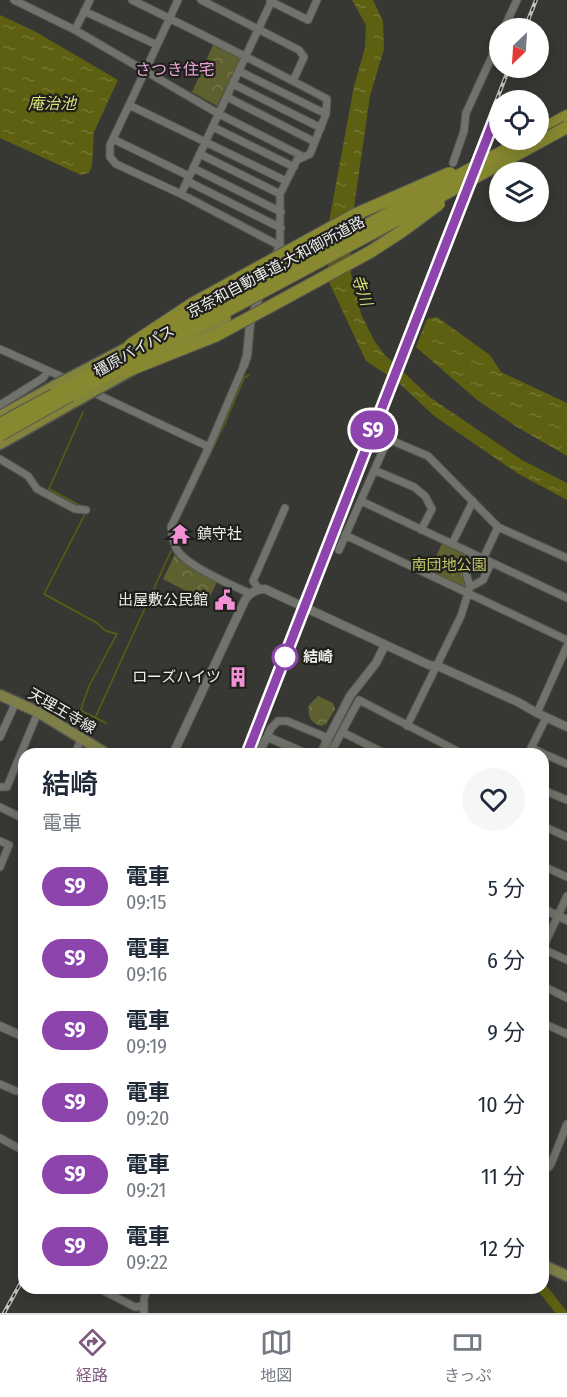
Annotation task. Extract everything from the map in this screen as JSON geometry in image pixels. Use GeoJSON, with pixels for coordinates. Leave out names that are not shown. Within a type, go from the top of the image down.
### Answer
{"type":"FeatureCollection","features":[{"type":"Feature","properties":{"kind":"highway"},"geometry":{"type":"LineString","coordinates":[[549,124],[567,115]]}},
{"type":"Feature","properties":{"kind":"highway","name":"橿原バイパス"},"geometry":{"type":"LineString","coordinates":[[0,444],[567,128]]}},
{"type":"Feature","properties":{"kind":"highway","name":"京奈和自動車道;大和御所道路"},"geometry":{"type":"LineString","coordinates":[[0,423],[397,220],[567,128]]}},
{"type":"Feature","properties":{"kind":"highway"},"geometry":{"type":"LineString","coordinates":[[98,374],[152,329],[282,254],[354,215],[500,150]]}},
{"type":"Feature","properties":{"kind":"highway","name":"橿原バイパス"},"geometry":{"type":"LineString","coordinates":[[0,416],[500,150]]}},
{"type":"Feature","properties":{"kind":"highway","name":"京奈和自動車道;大和御所道路"},"geometry":{"type":"LineString","coordinates":[[0,435],[98,374],[506,150]]}},
{"type":"Feature","properties":{"kind":"highway"},"geometry":{"type":"LineString","coordinates":[[98,374],[124,372],[215,336],[370,252],[462,188]]}},
{"type":"Feature","properties":{"kind":"main road","name":"天理王寺線"},"geometry":{"type":"LineString","coordinates":[[0,695],[38,712],[97,748]]}},
{"type":"Feature","properties":{"kind":"main road"},"geometry":{"type":"LineString","coordinates":[[549,1268],[567,1276]]}},
{"type":"Feature","properties":{"kind":"street"},"geometry":{"type":"LineString","coordinates":[[14,0],[75,30],[219,114],[304,157]]}},
{"type":"Feature","properties":{"kind":"street"},"geometry":{"type":"LineString","coordinates":[[75,30],[90,0]]}},
{"type":"Feature","properties":{"kind":"street"},"geometry":{"type":"LineString","coordinates":[[132,0],[327,99],[326,114],[310,154],[297,160],[280,194],[280,246],[255,307],[244,365],[171,527],[176,549],[185,559],[249,593]]}},
{"type":"Feature","properties":{"kind":"street"},"geometry":{"type":"LineString","coordinates":[[178,0],[110,145],[110,157],[116,164],[181,194],[280,246]]}},
{"type":"Feature","properties":{"kind":"street"},"geometry":{"type":"LineString","coordinates":[[201,0],[300,50],[304,57],[293,81]]}},
{"type":"Feature","properties":{"kind":"street"},"geometry":{"type":"LineString","coordinates":[[181,194],[270,1],[308,20],[317,0]]}},
{"type":"Feature","properties":{"kind":"street"},"geometry":{"type":"LineString","coordinates":[[509,18],[517,0]]}},
{"type":"Feature","properties":{"kind":"street"},"geometry":{"type":"LineString","coordinates":[[84,11],[157,45]]}},
{"type":"Feature","properties":{"kind":"street"},"geometry":{"type":"LineString","coordinates":[[453,163],[464,131],[466,112],[489,63]]}},
{"type":"Feature","properties":{"kind":"street"},"geometry":{"type":"LineString","coordinates":[[239,71],[326,114]]}},
{"type":"Feature","properties":{"kind":"street"},"geometry":{"type":"LineString","coordinates":[[233,84],[321,128]]}},
{"type":"Feature","properties":{"kind":"street"},"geometry":{"type":"LineString","coordinates":[[227,97],[315,142]]}},
{"type":"Feature","properties":{"kind":"street"},"geometry":{"type":"LineString","coordinates":[[129,105],[286,181]]}},
{"type":"Feature","properties":{"kind":"street"},"geometry":{"type":"LineString","coordinates":[[213,127],[294,166]]}},
{"type":"Feature","properties":{"kind":"street"},"geometry":{"type":"LineString","coordinates":[[113,139],[281,228]]}},
{"type":"Feature","properties":{"kind":"street"},"geometry":{"type":"LineString","coordinates":[[200,154],[280,194]]}},
{"type":"Feature","properties":{"kind":"street"},"geometry":{"type":"LineString","coordinates":[[193,168],[281,212]]}},
{"type":"Feature","properties":{"kind":"street"},"geometry":{"type":"LineString","coordinates":[[0,350],[209,447]]}},
{"type":"Feature","properties":{"kind":"street"},"geometry":{"type":"LineString","coordinates":[[0,405],[44,378],[48,371]]}},
{"type":"Feature","properties":{"kind":"street"},"geometry":{"type":"LineString","coordinates":[[339,550],[388,439],[428,456],[498,527],[567,558]]}},
{"type":"Feature","properties":{"kind":"street"},"geometry":{"type":"LineString","coordinates":[[0,459],[28,476],[37,489],[75,509],[86,510]]}},
{"type":"Feature","properties":{"kind":"street"},"geometry":{"type":"LineString","coordinates":[[374,470],[414,487],[425,496],[432,508],[421,530]]}},
{"type":"Feature","properties":{"kind":"street"},"geometry":{"type":"LineString","coordinates":[[361,501],[567,598]]}},
{"type":"Feature","properties":{"kind":"street"},"geometry":{"type":"LineString","coordinates":[[452,544],[473,501]]}},
{"type":"Feature","properties":{"kind":"street"},"geometry":{"type":"LineString","coordinates":[[259,589],[253,580],[285,508]]}},
{"type":"Feature","properties":{"kind":"street"},"geometry":{"type":"LineString","coordinates":[[483,559],[498,527]]}},
{"type":"Feature","properties":{"kind":"street"},"geometry":{"type":"LineString","coordinates":[[345,535],[468,590],[567,640]]}},
{"type":"Feature","properties":{"kind":"street"},"geometry":{"type":"LineString","coordinates":[[407,726],[461,616],[468,590],[466,573],[475,555]]}},
{"type":"Feature","properties":{"kind":"street"},"geometry":{"type":"LineString","coordinates":[[468,590],[483,580],[491,563]]}},
{"type":"Feature","properties":{"kind":"street"},"geometry":{"type":"LineString","coordinates":[[176,748],[249,593],[259,589],[266,589],[429,665],[437,666],[518,702],[567,727]]}},
{"type":"Feature","properties":{"kind":"street"},"geometry":{"type":"LineString","coordinates":[[323,748],[326,738],[350,696],[376,663],[385,645]]}},
{"type":"Feature","properties":{"kind":"street"},"geometry":{"type":"LineString","coordinates":[[531,748],[567,646]]}},
{"type":"Feature","properties":{"kind":"street"},"geometry":{"type":"LineString","coordinates":[[333,748],[359,700],[451,748]]}},
{"type":"Feature","properties":{"kind":"street"},"geometry":{"type":"LineString","coordinates":[[0,737],[16,702]]}},
{"type":"Feature","properties":{"kind":"street"},"geometry":{"type":"LineString","coordinates":[[23,748],[38,712]]}},
{"type":"Feature","properties":{"kind":"street"},"geometry":{"type":"LineString","coordinates":[[262,748],[278,721],[287,721],[326,738]]}},
{"type":"Feature","properties":{"kind":"street"},"geometry":{"type":"LineString","coordinates":[[342,732],[374,748]]}},
{"type":"Feature","properties":{"kind":"street"},"geometry":{"type":"LineString","coordinates":[[268,737],[293,748]]}},
{"type":"Feature","properties":{"kind":"street"},"geometry":{"type":"LineString","coordinates":[[77,748],[81,739]]}},
{"type":"Feature","properties":{"kind":"street"},"geometry":{"type":"LineString","coordinates":[[549,756],[567,764]]}},
{"type":"Feature","properties":{"kind":"street"},"geometry":{"type":"LineString","coordinates":[[0,787],[7,787],[18,760]]}},
{"type":"Feature","properties":{"kind":"street"},"geometry":{"type":"LineString","coordinates":[[549,792],[567,800]]}},
{"type":"Feature","properties":{"kind":"street"},"geometry":{"type":"LineString","coordinates":[[0,807],[18,816]]}},
{"type":"Feature","properties":{"kind":"street"},"geometry":{"type":"LineString","coordinates":[[549,829],[567,837]]}},
{"type":"Feature","properties":{"kind":"street"},"geometry":{"type":"LineString","coordinates":[[0,841],[9,845],[0,867]]}},
{"type":"Feature","properties":{"kind":"street"},"geometry":{"type":"LineString","coordinates":[[549,870],[567,877]]}},
{"type":"Feature","properties":{"kind":"street"},"geometry":{"type":"LineString","coordinates":[[549,940],[563,918],[567,896]]}},
{"type":"Feature","properties":{"kind":"street"},"geometry":{"type":"LineString","coordinates":[[549,912],[563,918]]}},
{"type":"Feature","properties":{"kind":"street"},"geometry":{"type":"LineString","coordinates":[[549,952],[567,960]]}},
{"type":"Feature","properties":{"kind":"street"},"geometry":{"type":"LineString","coordinates":[[549,989],[567,998]]}},
{"type":"Feature","properties":{"kind":"street"},"geometry":{"type":"LineString","coordinates":[[0,1026],[18,1034]]}},
{"type":"Feature","properties":{"kind":"street"},"geometry":{"type":"LineString","coordinates":[[549,1026],[567,1034]]}},
{"type":"Feature","properties":{"kind":"street"},"geometry":{"type":"LineString","coordinates":[[0,1084],[16,1091]]}},
{"type":"Feature","properties":{"kind":"street"},"geometry":{"type":"LineString","coordinates":[[549,1167],[567,1124]]}},
{"type":"Feature","properties":{"kind":"street"},"geometry":{"type":"LineString","coordinates":[[0,1138],[18,1148]]}},
{"type":"Feature","properties":{"kind":"street"},"geometry":{"type":"LineString","coordinates":[[110,1294],[143,1310],[146,1294]]}},
{"type":"Feature","properties":{"kind":"green space"},"geometry":{"type":"Polygon","coordinates":[[[214,43],[240,56],[217,106],[192,92],[214,43]]]}},
{"type":"Feature","properties":{"kind":"green space","name":"南団地公園"},"geometry":{"type":"Polygon","coordinates":[[[442,543],[469,557],[463,571],[466,586],[464,589],[429,572],[442,543]]]}},
{"type":"Feature","properties":{"kind":"green space"},"geometry":{"type":"Polygon","coordinates":[[[176,552],[218,580],[207,602],[163,579],[176,552]]]}},
{"type":"Feature","properties":{"kind":"green space"},"geometry":{"type":"Polygon","coordinates":[[[318,696],[333,703],[335,709],[326,724],[321,726],[312,721],[309,716],[309,705],[318,696]]]}},
{"type":"Feature","properties":{"kind":"water"},"geometry":{"type":"Polygon","coordinates":[[[352,0],[373,0],[383,21],[384,49],[370,96],[350,235],[351,274],[361,314],[384,354],[431,398],[522,460],[567,483],[567,500],[517,473],[450,427],[433,415],[398,382],[366,361],[328,280],[329,222],[354,86],[365,48],[366,25],[352,0]]]}},
{"type":"Feature","properties":{"kind":"water","name":"庵治池"},"geometry":{"type":"Polygon","coordinates":[[[0,15],[36,32],[118,80],[94,132],[92,166],[89,173],[81,175],[0,138],[0,15]]]}},
{"type":"Feature","properties":{"kind":"water"},"geometry":{"type":"Polygon","coordinates":[[[437,317],[490,355],[501,372],[567,403],[567,456],[477,400],[416,347],[427,319],[437,317]]]}},
{"type":"Feature","properties":{"kind":"waterway"},"geometry":{"type":"LineString","coordinates":[[174,529],[244,378],[249,375]]}},
{"type":"Feature","properties":{"kind":"waterway"},"geometry":{"type":"LineString","coordinates":[[83,412],[49,489],[79,505],[88,507]]}},
{"type":"Feature","properties":{"kind":"waterway"},"geometry":{"type":"LineString","coordinates":[[66,716],[77,721],[89,686],[117,634],[106,631],[97,623],[44,594],[85,514]]}},
{"type":"Feature","properties":{"kind":"waterway"},"geometry":{"type":"LineString","coordinates":[[95,718],[171,551]]}},
{"type":"Feature","properties":{"kind":"waterway"},"geometry":{"type":"LineString","coordinates":[[82,711],[106,723]]}},
{"type":"Feature","properties":{"kind":"waterway"},"geometry":{"type":"LineString","coordinates":[[547,1294],[562,1313]]}},
{"type":"Feature","properties":{"kind":"railway"},"geometry":{"type":"LineString","coordinates":[[529,18],[536,0]]}},
{"type":"Feature","properties":{"kind":"railway"},"geometry":{"type":"LineString","coordinates":[[245,748],[505,78]]}},
{"type":"Feature","properties":{"kind":"railway"},"geometry":{"type":"LineString","coordinates":[[4,1313],[18,1288]]}},
{"type":"Feature","properties":{"kind":"train","name":"S9"},"geometry":{"type":"LineString","coordinates":[[249,748],[489,133]]}},
{"type":"Feature","properties":{"kind":"place","name":"鎮守社"},"geometry":{"type":"Point","coordinates":[180,534]}},
{"type":"Feature","properties":{"kind":"place","name":"出屋敷公民館"},"geometry":{"type":"Point","coordinates":[225,600]}},
{"type":"Feature","properties":{"kind":"place","name":"結崎"},"geometry":{"type":"Point","coordinates":[285,657]}},
{"type":"Feature","properties":{"kind":"place","name":"ローズハイツ"},"geometry":{"type":"Point","coordinates":[238,677]}},
{"type":"Feature","properties":{"kind":"district","name":"さつき住宅"},"geometry":{"type":"Point","coordinates":[175,69]}},
{"type":"Feature","properties":{"kind":"water label","name":"寺川"},"geometry":{"type":"Point","coordinates":[362,290]}}]}
